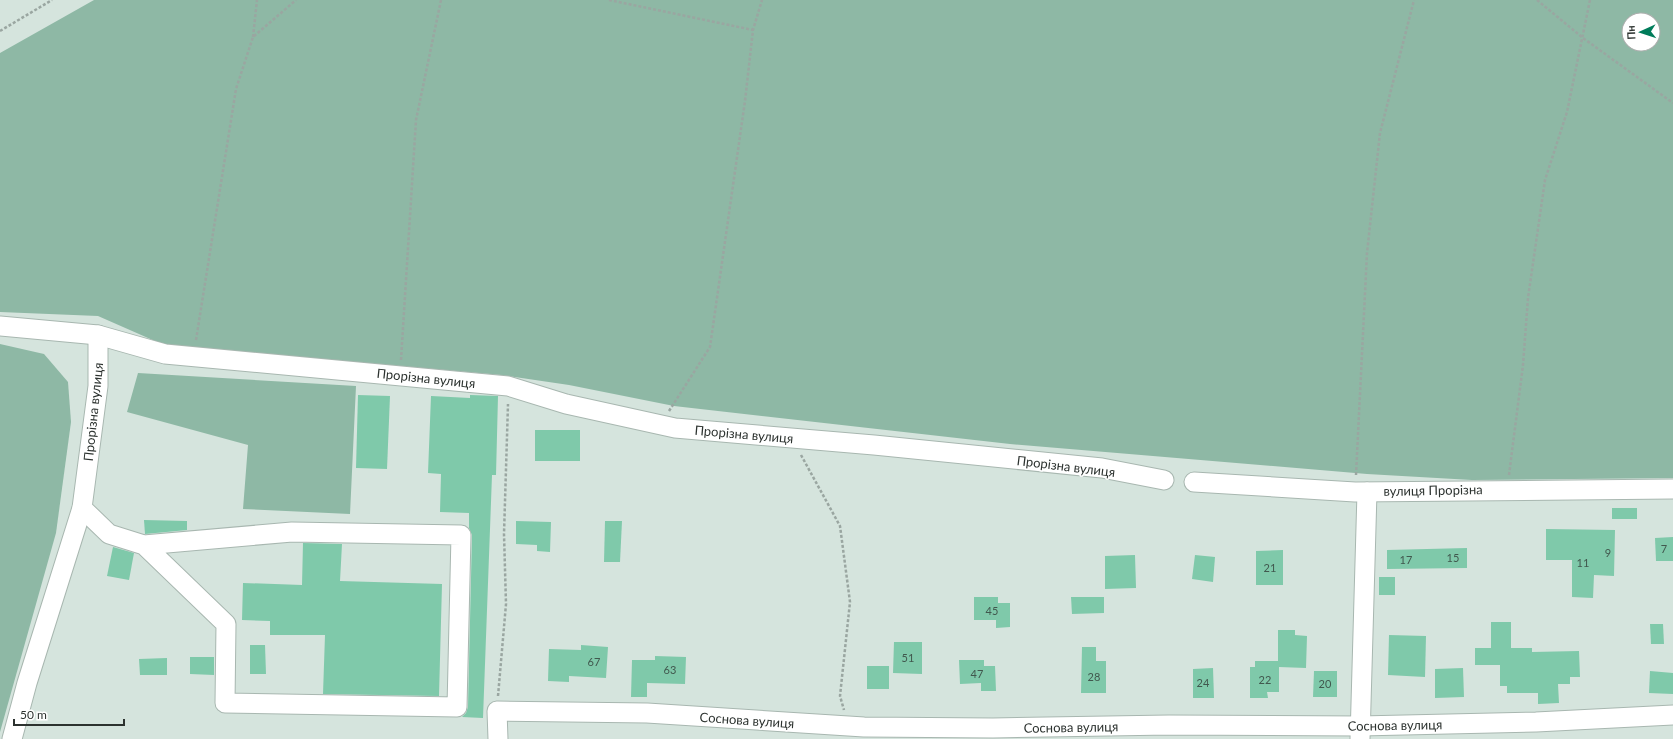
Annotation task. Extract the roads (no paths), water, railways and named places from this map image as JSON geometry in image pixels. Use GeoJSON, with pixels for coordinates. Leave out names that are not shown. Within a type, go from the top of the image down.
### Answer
{"type":"FeatureCollection","features":[{"type":"Feature","properties":{"kind":"street"},"geometry":{"type":"LineString","coordinates":[[0,326],[98,336]]}},
{"type":"Feature","properties":{"kind":"street","name":"Прорізна вулиця"},"geometry":{"type":"LineString","coordinates":[[12,739],[27,684],[82,508],[98,386],[98,336],[165,354],[508,386],[566,404],[660,426],[1102,468],[1164,480]]}},
{"type":"Feature","properties":{"kind":"street","name":"вулиця Прорізна"},"geometry":{"type":"LineString","coordinates":[[1194,482],[1361,492],[1507,489],[1673,489]]}},
{"type":"Feature","properties":{"kind":"street"},"geometry":{"type":"LineString","coordinates":[[1360,732],[1361,492]]}},
{"type":"Feature","properties":{"kind":"street"},"geometry":{"type":"LineString","coordinates":[[82,508],[109,534],[144,545],[292,532],[461,535],[457,707],[225,703],[226,624],[144,545]]}},
{"type":"Feature","properties":{"kind":"street","name":"Соснова вулиця"},"geometry":{"type":"LineString","coordinates":[[498,739],[497,711],[647,713],[993,734],[1169,725],[1360,732],[1673,715]]}}]}
